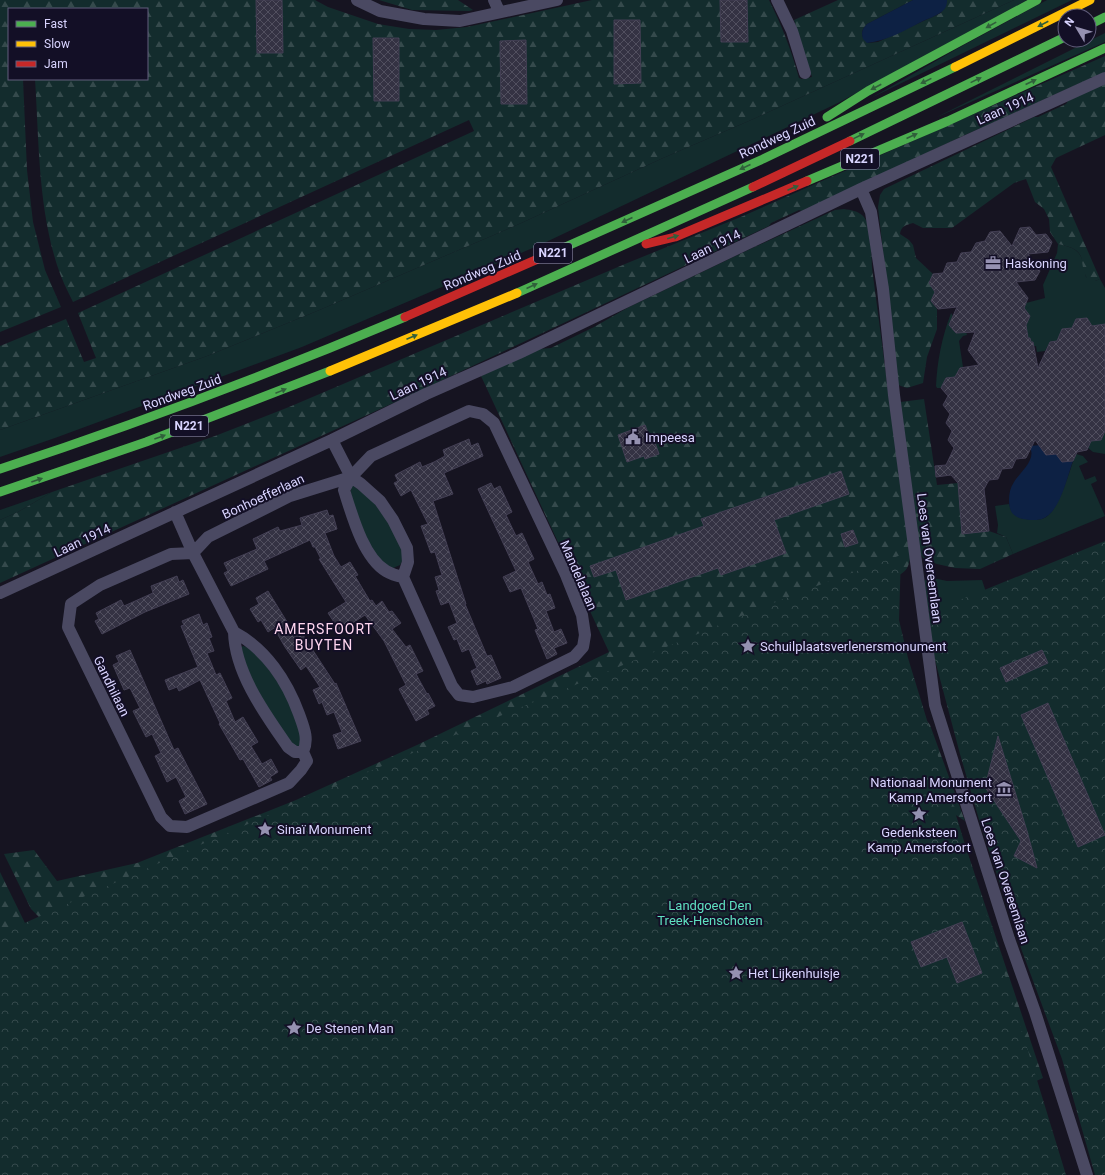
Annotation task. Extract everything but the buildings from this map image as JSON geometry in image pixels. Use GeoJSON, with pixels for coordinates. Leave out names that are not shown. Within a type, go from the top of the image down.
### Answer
{"type":"FeatureCollection","features":[{"type":"Feature","properties":{"kind":"main road","name":"N221"},"geometry":{"type":"LineString","coordinates":[[762,159],[868,91],[1037,0]]}},
{"type":"Feature","properties":{"kind":"main road","name":"Rondweg Zuid"},"geometry":{"type":"LineString","coordinates":[[0,469],[115,430],[227,389],[493,280],[762,159],[1090,0]]}},
{"type":"Feature","properties":{"kind":"main road","name":"N221"},"geometry":{"type":"LineString","coordinates":[[0,492],[136,446],[258,400],[406,340],[608,252],[824,153],[1057,41]]}},
{"type":"Feature","properties":{"kind":"main road","name":"N221"},"geometry":{"type":"LineString","coordinates":[[608,252],[675,237],[934,127],[1105,48]]}},
{"type":"Feature","properties":{"kind":"street"},"geometry":{"type":"LineString","coordinates":[[357,0],[380,11],[424,19],[460,21],[556,0]]}},
{"type":"Feature","properties":{"kind":"street"},"geometry":{"type":"LineString","coordinates":[[494,0],[499,12]]}},
{"type":"Feature","properties":{"kind":"street"},"geometry":{"type":"LineString","coordinates":[[777,0],[792,31],[805,73]]}},
{"type":"Feature","properties":{"kind":"street","name":"Laan 1914"},"geometry":{"type":"LineString","coordinates":[[0,593],[332,440],[426,394],[520,353],[861,189],[1105,78]]}},
{"type":"Feature","properties":{"kind":"street","name":"Loes van Overeemlaan"},"geometry":{"type":"LineString","coordinates":[[861,189],[871,212],[883,289],[894,395],[935,704],[1009,939],[1035,1012],[1087,1175]]}},
{"type":"Feature","properties":{"kind":"street","name":"Mandelalaan"},"geometry":{"type":"LineString","coordinates":[[469,411],[483,414],[494,423],[566,576],[582,615],[585,635],[583,647],[574,657],[513,687],[473,697],[459,695],[452,686],[403,578],[386,571],[374,560],[365,546],[356,526],[344,490],[352,477],[371,456],[469,411]]}},
{"type":"Feature","properties":{"kind":"street"},"geometry":{"type":"LineString","coordinates":[[332,440],[352,477],[380,501],[393,520],[407,548],[408,562],[403,578]]}},
{"type":"Feature","properties":{"kind":"street","name":"Bonhoefferlaan"},"geometry":{"type":"LineString","coordinates":[[192,553],[208,537],[290,496],[352,477]]}},
{"type":"Feature","properties":{"kind":"street"},"geometry":{"type":"LineString","coordinates":[[175,512],[192,553]]}},
{"type":"Feature","properties":{"kind":"street","name":"Gandhilaan"},"geometry":{"type":"LineString","coordinates":[[192,553],[234,632],[235,650],[257,700],[288,746],[295,752],[302,752],[307,761],[289,783],[187,827],[170,826],[161,817],[68,627],[71,604],[100,584],[171,554],[192,553]]}},
{"type":"Feature","properties":{"kind":"street","name":"Gandhilaan"},"geometry":{"type":"LineString","coordinates":[[234,632],[250,642],[264,656],[277,671],[293,698],[306,734],[306,745],[302,752]]}},
{"type":"Feature","properties":{"kind":"green space"},"geometry":{"type":"Polygon","coordinates":[[[0,0],[315,0],[328,7],[378,24],[409,29],[436,30],[467,27],[592,0],[769,0],[786,38],[799,78],[802,79],[812,77],[794,20],[838,0],[913,0],[867,24],[863,29],[862,36],[868,43],[878,42],[941,13],[947,0],[1014,0],[519,224],[317,311],[207,356],[0,430],[0,346],[66,319],[84,362],[96,358],[78,313],[474,131],[469,120],[73,302],[57,265],[46,219],[40,173],[35,80],[148,80],[148,8],[8,8],[8,80],[23,80],[27,170],[33,222],[45,270],[61,307],[0,332],[0,0]]]}},
{"type":"Feature","properties":{"kind":"green space"},"geometry":{"type":"Polygon","coordinates":[[[379,0],[458,0],[473,10],[412,10],[379,0]]]}},
{"type":"Feature","properties":{"kind":"green space"},"geometry":{"type":"Polygon","coordinates":[[[1014,0],[1027,0],[840,102],[542,244],[302,347],[0,457],[0,430],[207,356],[317,311],[519,224],[1014,0]]]}},
{"type":"Feature","properties":{"kind":"green space"},"geometry":{"type":"Polygon","coordinates":[[[1047,0],[1072,0],[871,98],[962,46],[1047,0]]]}},
{"type":"Feature","properties":{"kind":"green space"},"geometry":{"type":"Polygon","coordinates":[[[1105,33],[1105,42],[1097,46],[1097,37],[1105,33]]]}},
{"type":"Feature","properties":{"kind":"green space"},"geometry":{"type":"Polygon","coordinates":[[[1075,48],[1092,48],[935,118],[1075,48]]]}},
{"type":"Feature","properties":{"kind":"green space"},"geometry":{"type":"Polygon","coordinates":[[[1105,56],[1105,72],[802,211],[799,210],[771,223],[769,226],[415,393],[0,583],[0,520],[18,512],[52,492],[215,436],[289,407],[625,264],[743,216],[1105,56]]]}},
{"type":"Feature","properties":{"kind":"green space"},"geometry":{"type":"Polygon","coordinates":[[[1105,83],[1105,135],[1056,158],[1051,167],[1100,279],[1089,281],[1085,274],[1081,258],[1076,250],[1058,244],[1050,232],[1049,219],[1044,209],[1035,202],[1026,179],[1014,183],[952,228],[923,228],[913,223],[906,225],[901,229],[900,234],[909,240],[913,245],[916,258],[933,274],[929,283],[935,292],[931,301],[937,309],[937,329],[927,357],[923,383],[907,388],[898,385],[878,207],[880,195],[884,189],[1034,117],[1038,117],[1066,104],[1068,101],[1105,83]]]}},
{"type":"Feature","properties":{"kind":"green space"},"geometry":{"type":"Polygon","coordinates":[[[835,210],[851,210],[862,215],[866,219],[870,232],[872,268],[910,557],[907,568],[899,575],[813,609],[918,709],[930,725],[965,821],[948,810],[959,849],[967,851],[1043,1078],[1034,1082],[39,917],[31,909],[4,854],[34,850],[57,881],[137,863],[296,800],[417,745],[609,652],[481,376],[538,349],[551,348],[594,327],[629,307],[746,251],[835,210]]]}},
{"type":"Feature","properties":{"kind":"green space"},"geometry":{"type":"Polygon","coordinates":[[[1058,244],[1072,248],[1080,254],[1086,277],[1095,281],[1100,279],[1105,288],[1105,328],[1102,325],[1092,326],[1087,318],[1076,319],[1072,328],[1062,329],[1057,341],[1050,342],[1045,351],[1037,352],[1036,346],[1034,346],[1033,342],[1031,342],[1030,338],[1028,338],[1026,325],[1030,316],[1024,308],[1026,303],[1045,298],[1043,285],[1057,253],[1058,244]]]}},
{"type":"Feature","properties":{"kind":"green space"},"geometry":{"type":"Polygon","coordinates":[[[951,313],[953,316],[949,325],[956,333],[966,332],[967,335],[963,336],[959,341],[963,367],[960,368],[955,377],[946,378],[941,388],[937,388],[940,349],[951,313]]]}},
{"type":"Feature","properties":{"kind":"green space"},"geometry":{"type":"Polygon","coordinates":[[[924,399],[937,485],[958,483],[989,531],[1006,537],[1013,554],[980,569],[955,568],[937,564],[924,559],[919,552],[900,402],[924,399]]]}},
{"type":"Feature","properties":{"kind":"green space"},"geometry":{"type":"Polygon","coordinates":[[[1105,431],[1105,454],[1093,452],[1088,448],[1091,441],[1101,440],[1105,431]]]}},
{"type":"Feature","properties":{"kind":"green space"},"geometry":{"type":"Polygon","coordinates":[[[1076,454],[1083,456],[1088,462],[1079,466],[1085,480],[1095,476],[1097,481],[1091,484],[1105,516],[1013,554],[1006,537],[997,533],[998,525],[995,506],[1009,504],[1011,510],[1020,518],[1032,520],[1042,519],[1054,509],[1063,491],[1076,454]]]}},
{"type":"Feature","properties":{"kind":"green space"},"geometry":{"type":"Polygon","coordinates":[[[351,484],[371,499],[396,532],[404,558],[400,565],[391,569],[375,554],[367,539],[355,509],[352,500],[351,484]]]}},
{"type":"Feature","properties":{"kind":"green space"},"geometry":{"type":"Polygon","coordinates":[[[52,492],[18,512],[0,520],[0,510],[52,492]]]}},
{"type":"Feature","properties":{"kind":"green space"},"geometry":{"type":"Polygon","coordinates":[[[1105,541],[1105,1175],[1095,1175],[1062,1059],[1022,951],[980,823],[923,615],[1105,541]]]}},
{"type":"Feature","properties":{"kind":"green space","name":"Landgoed Den Treek-Henschoten"},"geometry":{"type":"Polygon","coordinates":[[[901,555],[899,620],[908,658],[1066,1175],[0,1175],[0,934],[225,834],[452,736],[751,612],[826,582],[901,555]]]}},
{"type":"Feature","properties":{"kind":"green space"},"geometry":{"type":"Polygon","coordinates":[[[927,578],[947,581],[982,580],[986,592],[931,615],[928,610],[924,581],[927,578]]]}},
{"type":"Feature","properties":{"kind":"green space"},"geometry":{"type":"Polygon","coordinates":[[[243,646],[255,653],[275,677],[285,693],[293,710],[303,743],[297,747],[293,746],[262,700],[248,670],[240,648],[243,646]]]}},
{"type":"Feature","properties":{"kind":"green space"},"geometry":{"type":"Polygon","coordinates":[[[0,872],[25,923],[0,949],[0,872]]]}},
{"type":"Feature","properties":{"kind":"water"},"geometry":{"type":"Polygon","coordinates":[[[913,0],[947,0],[947,4],[940,13],[896,35],[867,43],[863,39],[862,31],[867,24],[913,0]]]}},
{"type":"Feature","properties":{"kind":"water"},"geometry":{"type":"Polygon","coordinates":[[[1041,445],[1040,447],[1046,455],[1056,454],[1062,462],[1073,461],[1062,494],[1054,510],[1042,519],[1030,520],[1017,517],[1010,510],[1010,491],[1014,482],[1030,460],[1031,451],[1029,446],[1041,445]]]}},
{"type":"Feature","properties":{"kind":"traffic: fast"},"geometry":{"type":"LineString","coordinates":[[827,117],[868,91],[1037,0]]}},
{"type":"Feature","properties":{"kind":"traffic: fast"},"geometry":{"type":"LineString","coordinates":[[1097,21],[1105,17]]}},
{"type":"Feature","properties":{"kind":"traffic: fast"},"geometry":{"type":"LineString","coordinates":[[850,141],[1057,41]]}},
{"type":"Feature","properties":{"kind":"traffic: fast"},"geometry":{"type":"LineString","coordinates":[[807,181],[948,121],[1105,48]]}},
{"type":"Feature","properties":{"kind":"traffic: fast"},"geometry":{"type":"LineString","coordinates":[[563,248],[763,159],[955,67]]}},
{"type":"Feature","properties":{"kind":"traffic: fast"},"geometry":{"type":"LineString","coordinates":[[517,293],[753,187]]}},
{"type":"Feature","properties":{"kind":"traffic: fast"},"geometry":{"type":"LineString","coordinates":[[0,469],[204,397],[405,317]]}},
{"type":"Feature","properties":{"kind":"traffic: fast"},"geometry":{"type":"LineString","coordinates":[[0,492],[146,442],[330,371]]}},
{"type":"Feature","properties":{"kind":"traffic: slow"},"geometry":{"type":"LineString","coordinates":[[955,67],[1090,0]]}},
{"type":"Feature","properties":{"kind":"traffic: slow"},"geometry":{"type":"LineString","coordinates":[[330,371],[517,293]]}},
{"type":"Feature","properties":{"kind":"traffic: jam"},"geometry":{"type":"LineString","coordinates":[[753,187],[850,141]]}},
{"type":"Feature","properties":{"kind":"traffic: jam"},"geometry":{"type":"LineString","coordinates":[[646,244],[675,237],[807,181]]}},
{"type":"Feature","properties":{"kind":"traffic: jam"},"geometry":{"type":"LineString","coordinates":[[405,317],[563,248]]}},
{"type":"Feature","properties":{"kind":"place","name":"Haskoning"},"geometry":{"type":"Point","coordinates":[993,263]}},
{"type":"Feature","properties":{"kind":"place","name":"Impeesa"},"geometry":{"type":"Point","coordinates":[633,437]}},
{"type":"Feature","properties":{"kind":"place","name":"Schuilplaatsverlenersmonument"},"geometry":{"type":"Point","coordinates":[748,646]}},
{"type":"Feature","properties":{"kind":"place","name":"Nationaal Monument Kamp Amersfoort"},"geometry":{"type":"Point","coordinates":[1004,789]}},
{"type":"Feature","properties":{"kind":"place","name":"Gedenksteen Kamp Amersfoort"},"geometry":{"type":"Point","coordinates":[919,814]}},
{"type":"Feature","properties":{"kind":"place","name":"Sinaï Monument"},"geometry":{"type":"Point","coordinates":[265,829]}},
{"type":"Feature","properties":{"kind":"place","name":"Het Lijkenhuisje"},"geometry":{"type":"Point","coordinates":[736,973]}},
{"type":"Feature","properties":{"kind":"place","name":"De Stenen Man"},"geometry":{"type":"Point","coordinates":[294,1028]}},
{"type":"Feature","properties":{"kind":"district","name":"AMERSFOORT BUYTEN"},"geometry":{"type":"Point","coordinates":[324,638]}}]}
